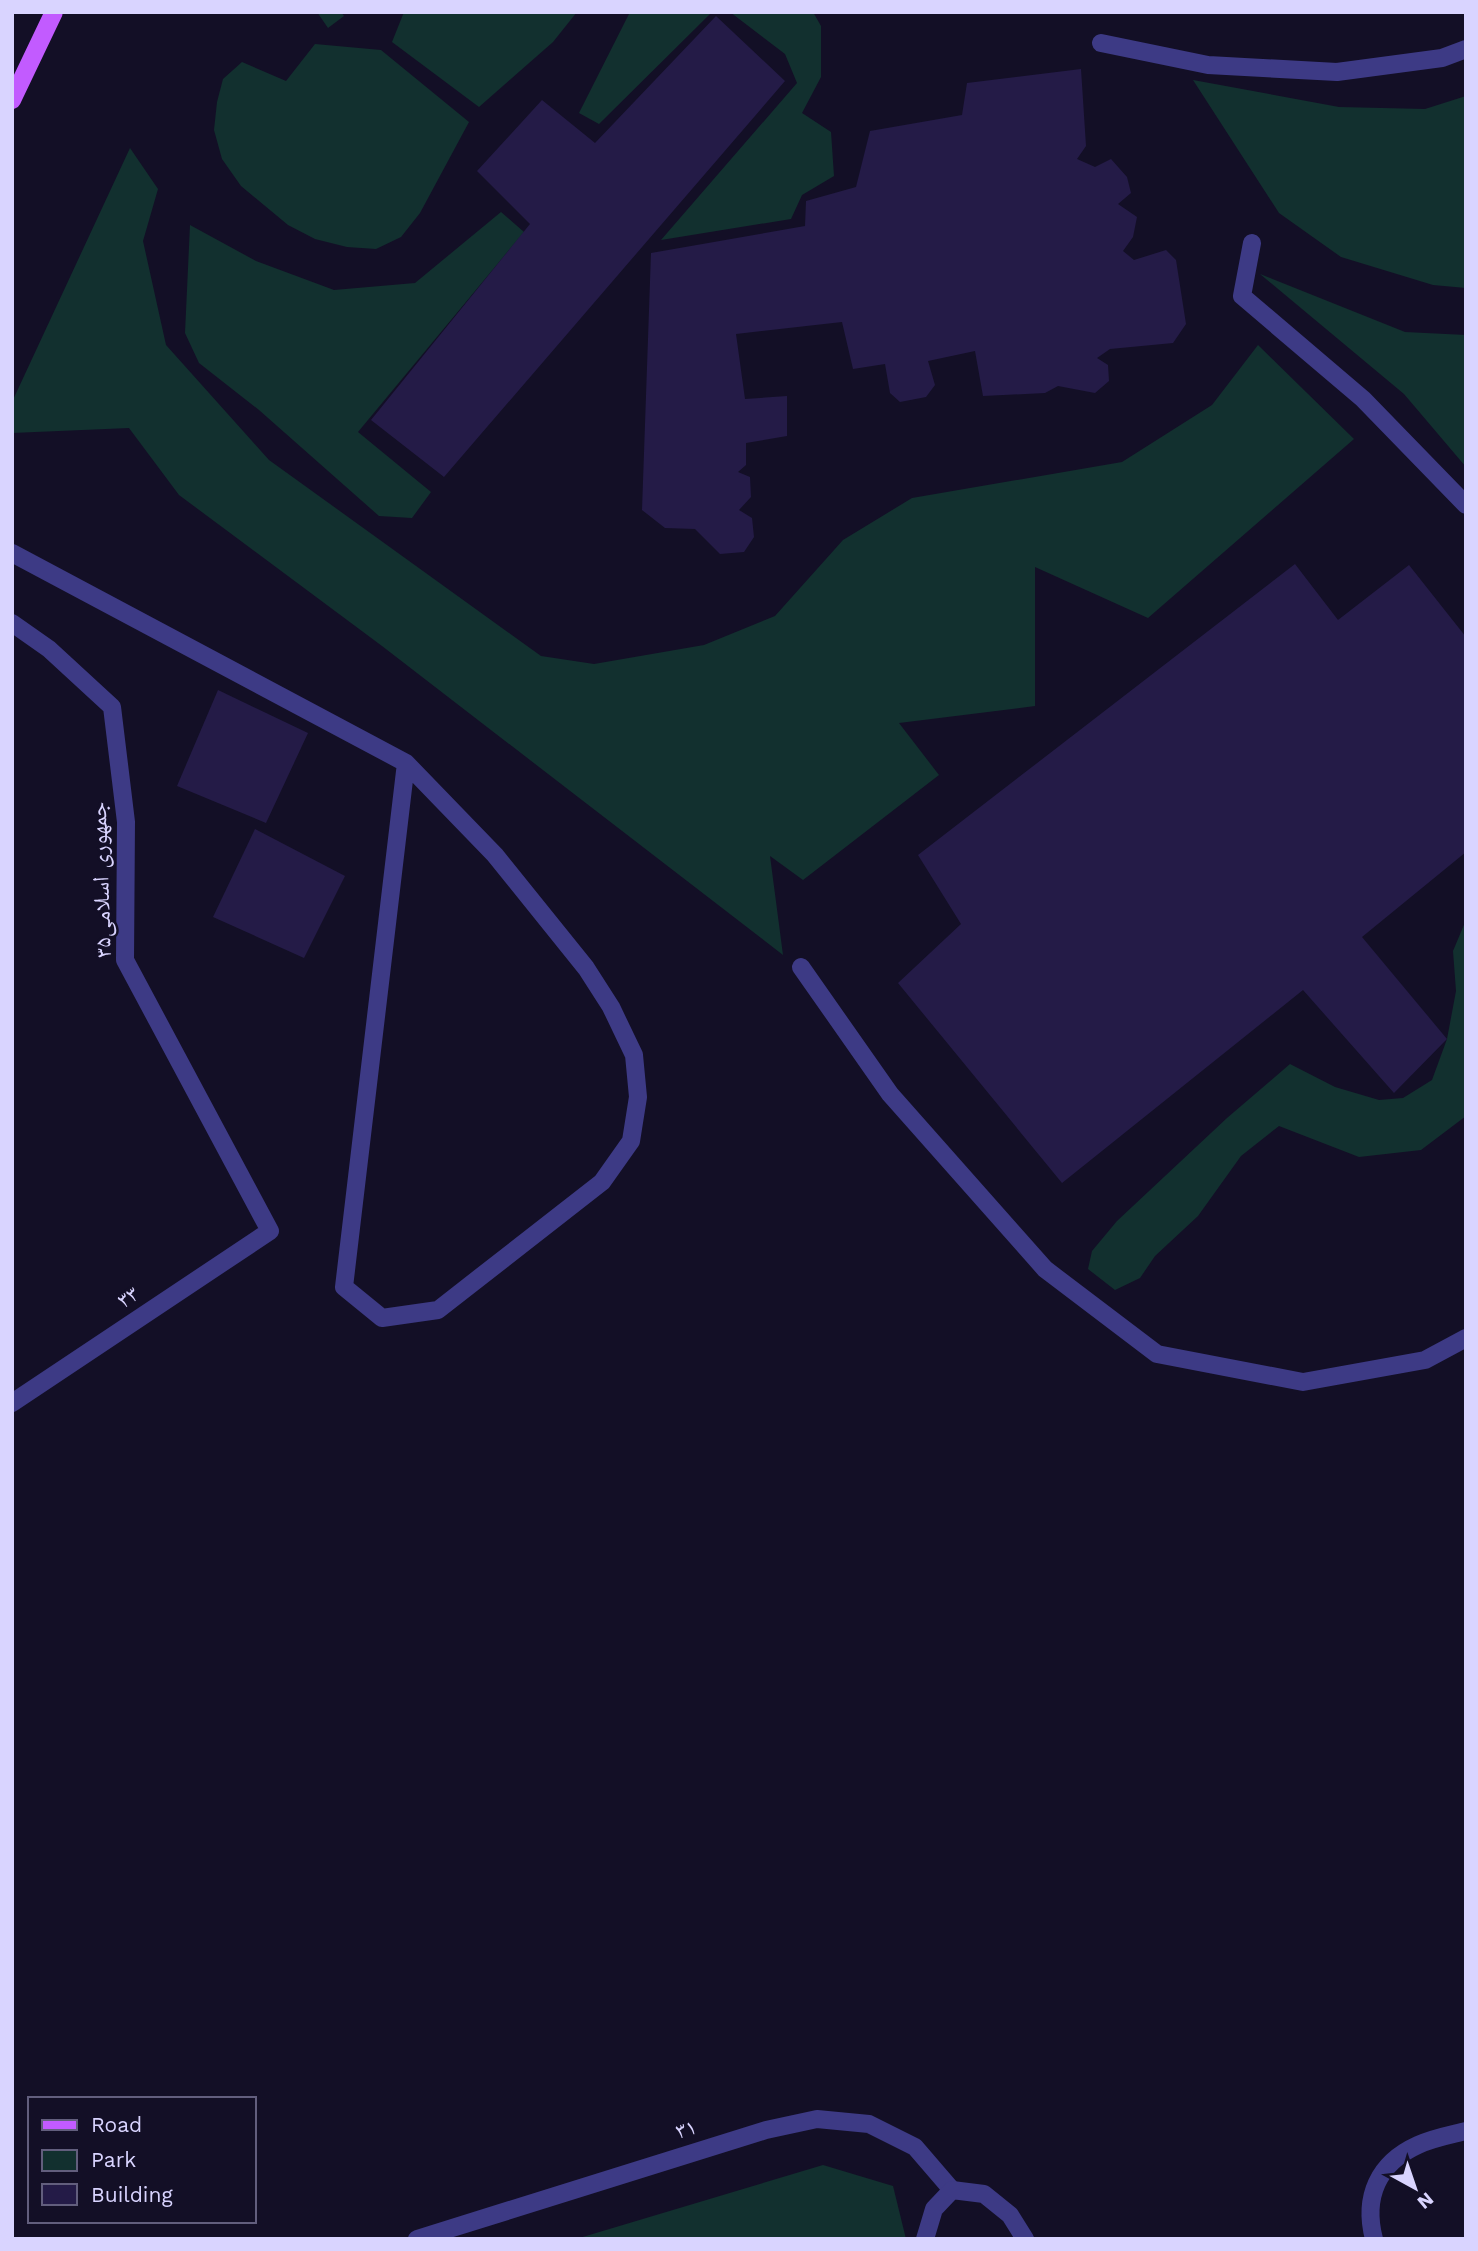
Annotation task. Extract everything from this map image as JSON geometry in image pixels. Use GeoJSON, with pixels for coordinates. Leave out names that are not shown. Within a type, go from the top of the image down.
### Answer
{"type":"FeatureCollection","features":[{"type":"Feature","properties":{"kind":"main road"},"geometry":{"type":"LineString","coordinates":[[12,100],[54,12]]}},
{"type":"Feature","properties":{"kind":"street"},"geometry":{"type":"LineString","coordinates":[[1101,43],[1208,65],[1337,72],[1442,58],[1466,49]]}},
{"type":"Feature","properties":{"kind":"street"},"geometry":{"type":"LineString","coordinates":[[1252,243],[1242,296],[1363,400],[1466,505]]}},
{"type":"Feature","properties":{"kind":"street"},"geometry":{"type":"LineString","coordinates":[[12,553],[407,764],[495,855],[586,968],[611,1007],[634,1055],[638,1097],[631,1141],[602,1182],[438,1310],[382,1318],[344,1287],[407,764]]}},
{"type":"Feature","properties":{"kind":"street","name":"جمهوری اسلامی۳۵"},"geometry":{"type":"LineString","coordinates":[[12,623],[49,649],[112,707],[125,822],[125,960],[270,1231]]}},
{"type":"Feature","properties":{"kind":"street"},"geometry":{"type":"LineString","coordinates":[[801,967],[890,1094],[1045,1269],[1157,1354],[1303,1382],[1425,1360],[1466,1338]]}},
{"type":"Feature","properties":{"kind":"street","name":"۳۳"},"geometry":{"type":"LineString","coordinates":[[12,1403],[270,1231]]}},
{"type":"Feature","properties":{"kind":"street","name":"۳۱"},"geometry":{"type":"LineString","coordinates":[[417,2239],[766,2130],[817,2119],[869,2124],[915,2147],[952,2190]]}},
{"type":"Feature","properties":{"kind":"street"},"geometry":{"type":"LineString","coordinates":[[1374,2239],[1369,2220],[1371,2195],[1381,2173],[1399,2154],[1420,2143],[1466,2131]]}},
{"type":"Feature","properties":{"kind":"street"},"geometry":{"type":"LineString","coordinates":[[925,2239],[934,2209],[952,2190],[984,2194],[1010,2215],[1024,2239]]}},
{"type":"Feature","properties":{"kind":"green space"},"geometry":{"type":"Polygon","coordinates":[[[317,12],[341,12],[344,16],[328,28],[317,12]]]}},
{"type":"Feature","properties":{"kind":"green space"},"geometry":{"type":"Polygon","coordinates":[[[404,12],[577,12],[553,42],[479,107],[392,42],[404,12]]]}},
{"type":"Feature","properties":{"kind":"green space"},"geometry":{"type":"Polygon","coordinates":[[[630,12],[712,12],[599,124],[579,113],[630,12]]]}},
{"type":"Feature","properties":{"kind":"green space"},"geometry":{"type":"Polygon","coordinates":[[[730,12],[813,12],[821,26],[821,77],[802,113],[831,132],[834,176],[802,195],[791,219],[661,240],[797,83],[785,54],[730,12]]]}},
{"type":"Feature","properties":{"kind":"green space"},"geometry":{"type":"Polygon","coordinates":[[[315,44],[381,50],[469,122],[420,213],[401,237],[376,249],[347,247],[315,239],[288,225],[241,186],[222,159],[214,130],[223,79],[242,62],[286,81],[315,44]]]}},
{"type":"Feature","properties":{"kind":"green space"},"geometry":{"type":"Polygon","coordinates":[[[1193,80],[1339,107],[1425,109],[1466,96],[1466,288],[1433,285],[1341,257],[1279,213],[1193,80]]]}},
{"type":"Feature","properties":{"kind":"green space"},"geometry":{"type":"Polygon","coordinates":[[[130,148],[158,189],[143,241],[166,345],[269,460],[541,656],[594,664],[704,645],[775,616],[843,540],[912,498],[1122,462],[1212,405],[1258,345],[1354,439],[1148,618],[1035,567],[1035,706],[899,723],[939,775],[803,880],[770,856],[783,955],[382,646],[179,495],[129,428],[12,433],[12,402],[130,148]]]}},
{"type":"Feature","properties":{"kind":"green space"},"geometry":{"type":"Polygon","coordinates":[[[501,212],[524,232],[358,432],[431,492],[412,518],[379,516],[259,410],[199,363],[185,333],[190,225],[256,261],[334,290],[415,283],[501,212]]]}},
{"type":"Feature","properties":{"kind":"green space"},"geometry":{"type":"Polygon","coordinates":[[[1260,274],[1405,332],[1466,335],[1466,467],[1404,394],[1260,274]]]}},
{"type":"Feature","properties":{"kind":"green space"},"geometry":{"type":"Polygon","coordinates":[[[1466,920],[1466,1116],[1421,1150],[1359,1157],[1279,1126],[1241,1156],[1198,1216],[1155,1256],[1140,1278],[1115,1290],[1088,1269],[1092,1251],[1117,1221],[1227,1118],[1290,1064],[1335,1087],[1379,1100],[1403,1098],[1432,1080],[1447,1039],[1456,991],[1453,951],[1466,920]]]}},
{"type":"Feature","properties":{"kind":"green space"},"geometry":{"type":"Polygon","coordinates":[[[823,2165],[893,2186],[906,2239],[576,2239],[823,2165]]]}},
{"type":"Feature","properties":{"kind":"building"},"geometry":{"type":"Polygon","coordinates":[[[716,16],[785,81],[444,477],[371,420],[530,224],[477,171],[542,100],[595,143],[716,16]]]}},
{"type":"Feature","properties":{"kind":"building"},"geometry":{"type":"Polygon","coordinates":[[[1081,69],[1086,146],[1077,159],[1095,167],[1111,159],[1127,177],[1131,193],[1118,204],[1137,217],[1133,237],[1123,251],[1134,260],[1166,250],[1176,260],[1186,324],[1173,343],[1110,349],[1097,358],[1108,365],[1109,381],[1095,393],[1058,386],[1045,393],[983,396],[975,351],[928,361],[935,385],[926,397],[900,402],[890,393],[885,364],[853,369],[842,322],[736,334],[745,399],[787,396],[787,436],[746,443],[746,465],[738,472],[750,477],[751,497],[739,510],[752,518],[754,537],[744,552],[720,554],[695,529],[665,528],[642,510],[651,253],[805,226],[806,201],[856,187],[870,131],[962,115],[967,83],[1081,69]]]}},
{"type":"Feature","properties":{"kind":"building"},"geometry":{"type":"Polygon","coordinates":[[[1295,564],[1338,620],[1409,565],[1466,637],[1466,852],[1362,937],[1447,1039],[1394,1093],[1303,990],[1062,1183],[898,983],[961,924],[918,855],[1295,564]]]}},
{"type":"Feature","properties":{"kind":"building"},"geometry":{"type":"Polygon","coordinates":[[[218,690],[308,733],[266,823],[177,786],[218,690]]]}},
{"type":"Feature","properties":{"kind":"building"},"geometry":{"type":"Polygon","coordinates":[[[255,829],[345,876],[304,958],[213,917],[255,829]]]}}]}
